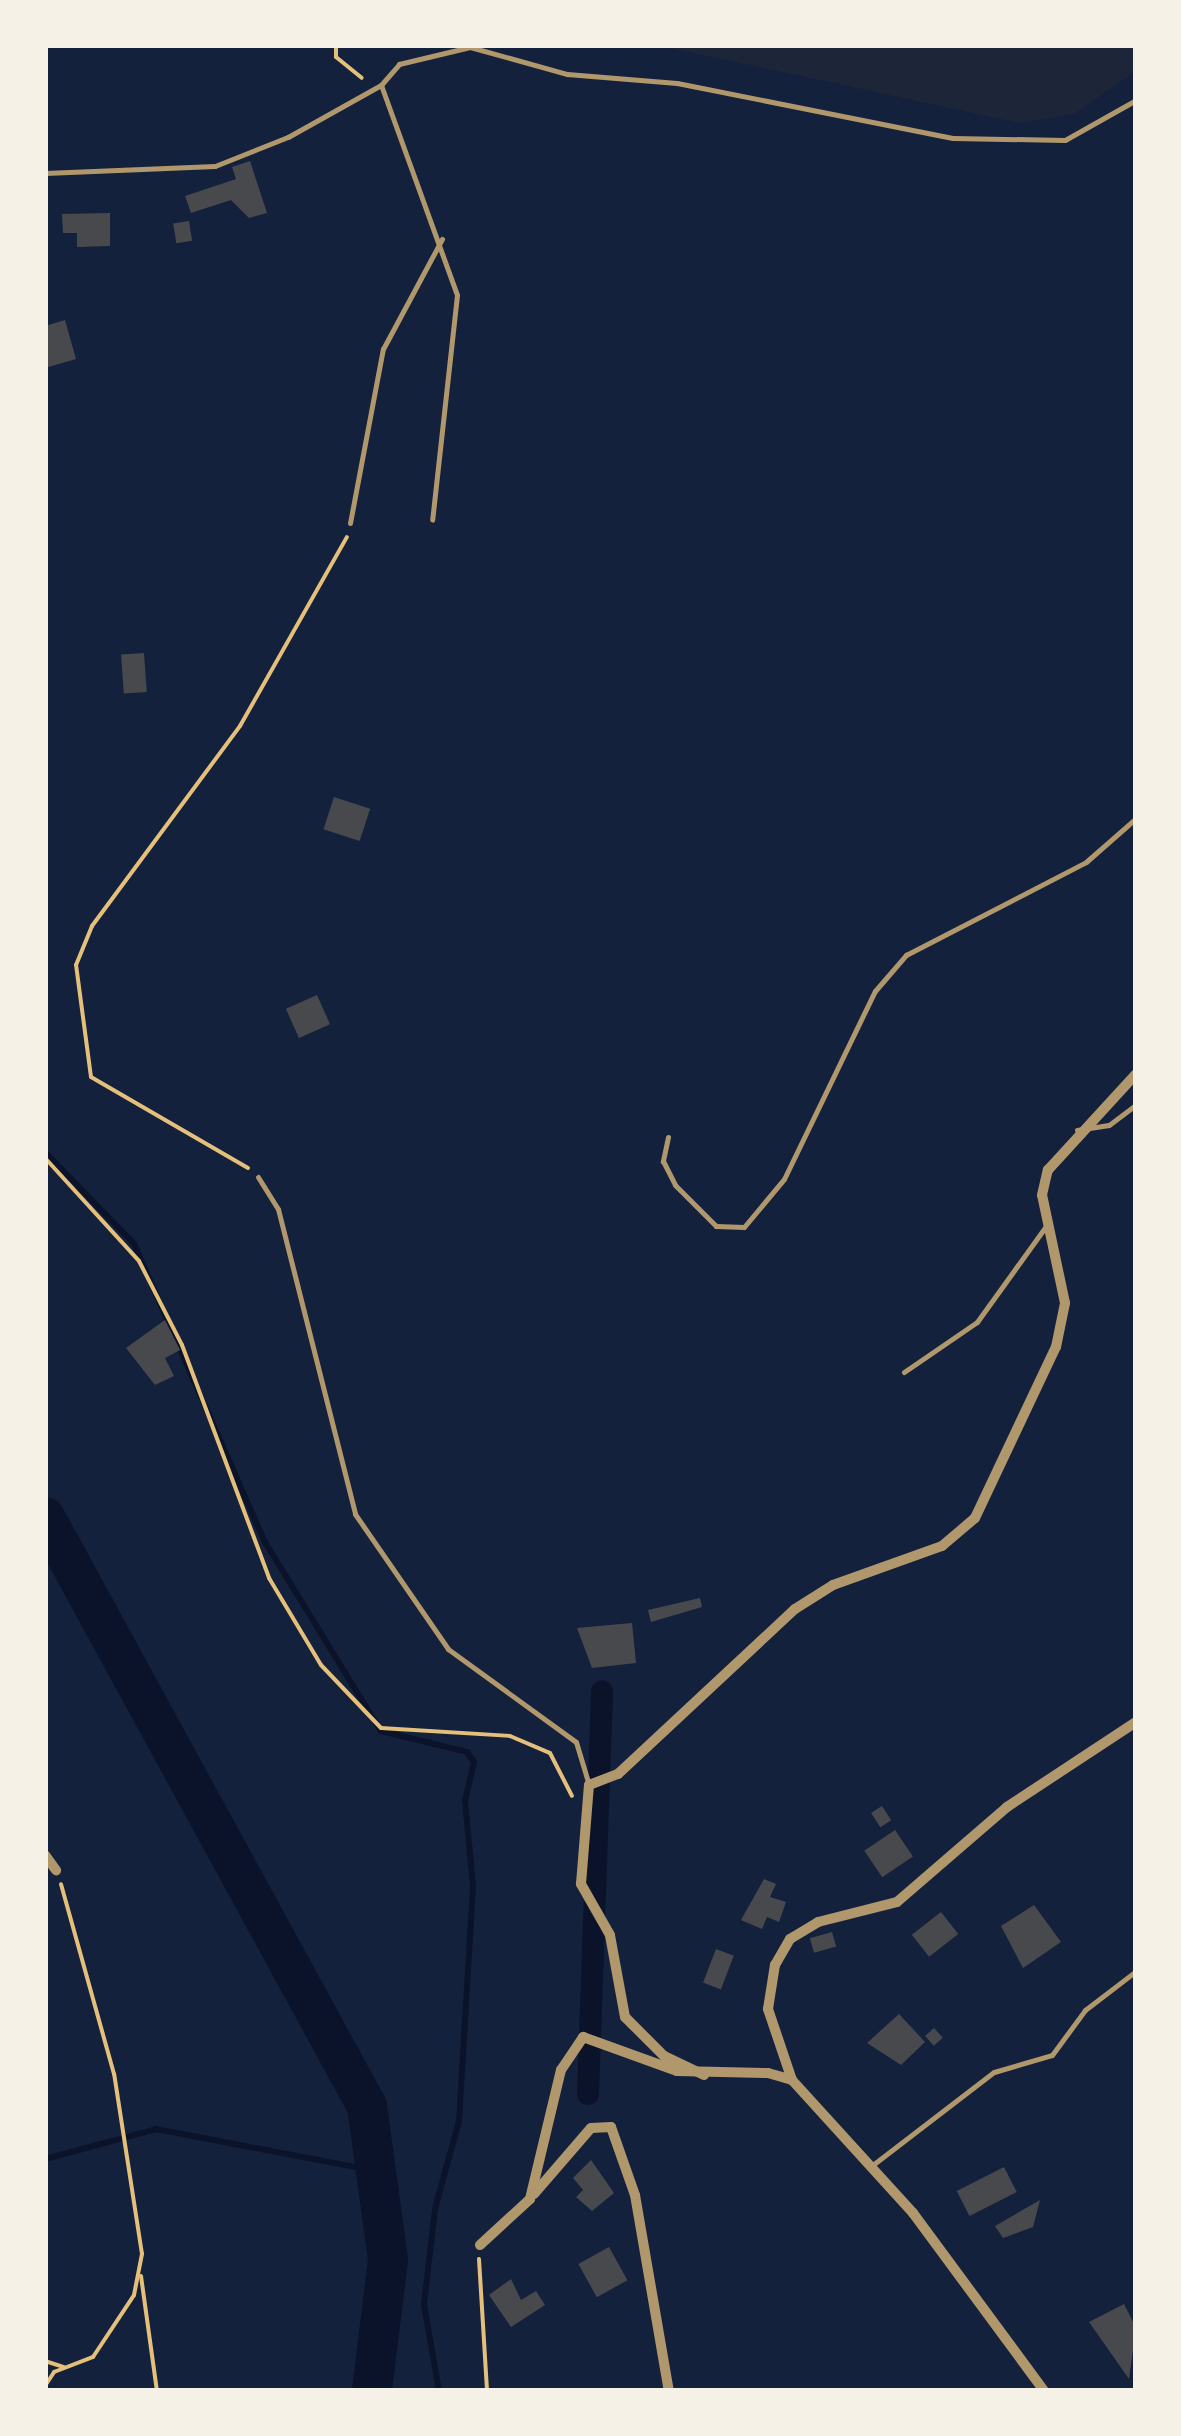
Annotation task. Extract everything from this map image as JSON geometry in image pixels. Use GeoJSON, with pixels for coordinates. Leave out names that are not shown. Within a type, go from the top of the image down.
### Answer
{"type":"FeatureCollection","features":[{"type":"Feature","properties":{"kind":"street"},"geometry":{"type":"LineString","coordinates":[[704,2074],[664,2056],[625,2017],[610,1935],[581,1884],[589,1785],[618,1774],[795,1609],[833,1585],[942,1546],[975,1518],[1056,1348],[1065,1304],[1047,1224],[1048,1170],[1077,1130],[1136,1074]]}},
{"type":"Feature","properties":{"kind":"street"},"geometry":{"type":"LineString","coordinates":[[1044,2391],[928,2232],[792,2080],[768,2009],[774,1964],[790,1939],[818,1922],[898,1902],[1008,1807],[1136,1722]]}},
{"type":"Feature","properties":{"kind":"street"},"geometry":{"type":"LineString","coordinates":[[45,1855],[56,1870]]}},
{"type":"Feature","properties":{"kind":"street"},"geometry":{"type":"LineString","coordinates":[[530,2199],[561,2070],[582,2037],[704,2074],[792,2080]]}},
{"type":"Feature","properties":{"kind":"street"},"geometry":{"type":"LineString","coordinates":[[480,2244],[530,2199],[592,2128],[610,2127],[635,2195],[669,2391]]}},
{"type":"Feature","properties":{"kind":"lane"},"geometry":{"type":"LineString","coordinates":[[45,173],[215,166],[381,85],[408,61],[470,48],[582,76],[677,82],[996,141],[1065,140],[1136,100]]}},
{"type":"Feature","properties":{"kind":"lane"},"geometry":{"type":"LineString","coordinates":[[381,85],[442,239],[457,306],[432,520]]}},
{"type":"Feature","properties":{"kind":"lane"},"geometry":{"type":"LineString","coordinates":[[350,522],[384,349],[442,239]]}},
{"type":"Feature","properties":{"kind":"lane"},"geometry":{"type":"LineString","coordinates":[[668,1138],[663,1162],[675,1185],[716,1226],[744,1227],[784,1179],[875,991],[906,956],[1086,862],[1136,818]]}},
{"type":"Feature","properties":{"kind":"lane"},"geometry":{"type":"LineString","coordinates":[[1077,1130],[1108,1125],[1136,1105]]}},
{"type":"Feature","properties":{"kind":"lane"},"geometry":{"type":"LineString","coordinates":[[258,1177],[278,1209],[355,1514],[448,1650],[576,1742],[589,1785]]}},
{"type":"Feature","properties":{"kind":"lane"},"geometry":{"type":"LineString","coordinates":[[904,1372],[977,1322],[1047,1224]]}},
{"type":"Feature","properties":{"kind":"lane"},"geometry":{"type":"LineString","coordinates":[[868,2168],[994,2072],[1052,2054],[1085,2010],[1136,1971]]}},
{"type":"Feature","properties":{"kind":"path"},"geometry":{"type":"LineString","coordinates":[[336,45],[354,75],[381,85]]}},
{"type":"Feature","properties":{"kind":"path"},"geometry":{"type":"LineString","coordinates":[[258,1177],[91,1078],[76,965],[92,926],[148,863],[250,710],[327,585],[350,522]]}},
{"type":"Feature","properties":{"kind":"path"},"geometry":{"type":"LineString","coordinates":[[45,1158],[123,1234],[182,1356],[270,1578],[321,1665],[371,1722],[381,1728],[528,1741],[562,1770],[584,1830]]}},
{"type":"Feature","properties":{"kind":"path"},"geometry":{"type":"LineString","coordinates":[[56,1870],[114,2074],[142,2220],[141,2276],[157,2391]]}},
{"type":"Feature","properties":{"kind":"path"},"geometry":{"type":"LineString","coordinates":[[480,2244],[487,2391]]}},
{"type":"Feature","properties":{"kind":"path"},"geometry":{"type":"LineString","coordinates":[[45,2386],[64,2367],[94,2357],[141,2276]]}},
{"type":"Feature","properties":{"kind":"path"},"geometry":{"type":"LineString","coordinates":[[45,2361],[64,2367]]}},
{"type":"Feature","properties":{"kind":"shaded area"},"geometry":{"type":"Polygon","coordinates":[[[657,45],[1136,45],[1136,71],[1074,114],[1019,123],[657,45]]]}},
{"type":"Feature","properties":{"kind":"building"},"geometry":{"type":"Polygon","coordinates":[[[250,161],[267,213],[249,218],[231,200],[191,213],[185,196],[236,179],[232,167],[250,161]]]}},
{"type":"Feature","properties":{"kind":"building"},"geometry":{"type":"Polygon","coordinates":[[[110,213],[110,246],[77,247],[77,233],[63,233],[62,214],[110,213]]]}},
{"type":"Feature","properties":{"kind":"building"},"geometry":{"type":"Polygon","coordinates":[[[189,221],[192,241],[176,243],[173,224],[189,221]]]}},
{"type":"Feature","properties":{"kind":"building"},"geometry":{"type":"Polygon","coordinates":[[[65,320],[76,359],[45,368],[45,326],[65,320]]]}},
{"type":"Feature","properties":{"kind":"building"},"geometry":{"type":"Polygon","coordinates":[[[144,653],[147,692],[124,694],[121,655],[144,653]]]}},
{"type":"Feature","properties":{"kind":"building"},"geometry":{"type":"Polygon","coordinates":[[[334,797],[370,809],[360,841],[323,829],[334,797]]]}},
{"type":"Feature","properties":{"kind":"building"},"geometry":{"type":"Polygon","coordinates":[[[317,995],[330,1024],[299,1038],[286,1009],[317,995]]]}},
{"type":"Feature","properties":{"kind":"building"},"geometry":{"type":"Polygon","coordinates":[[[165,1320],[180,1350],[165,1358],[174,1376],[155,1385],[126,1348],[165,1320]]]}},
{"type":"Feature","properties":{"kind":"building"},"geometry":{"type":"Polygon","coordinates":[[[700,1598],[702,1607],[651,1622],[648,1610],[700,1598]]]}},
{"type":"Feature","properties":{"kind":"building"},"geometry":{"type":"Polygon","coordinates":[[[632,1623],[636,1663],[592,1668],[577,1628],[632,1623]]]}},
{"type":"Feature","properties":{"kind":"building"},"geometry":{"type":"Polygon","coordinates":[[[882,1806],[891,1820],[880,1827],[871,1813],[882,1806]]]}},
{"type":"Feature","properties":{"kind":"building"},"geometry":{"type":"Polygon","coordinates":[[[895,1830],[913,1857],[882,1877],[864,1851],[895,1830]]]}},
{"type":"Feature","properties":{"kind":"building"},"geometry":{"type":"Polygon","coordinates":[[[764,1879],[776,1884],[770,1897],[786,1902],[779,1922],[767,1917],[762,1929],[741,1920],[764,1879]]]}},
{"type":"Feature","properties":{"kind":"building"},"geometry":{"type":"Polygon","coordinates":[[[1034,1905],[1061,1942],[1023,1968],[1001,1926],[1034,1905]]]}},
{"type":"Feature","properties":{"kind":"building"},"geometry":{"type":"Polygon","coordinates":[[[941,1912],[958,1934],[929,1957],[912,1935],[941,1912]]]}},
{"type":"Feature","properties":{"kind":"building"},"geometry":{"type":"Polygon","coordinates":[[[832,1932],[836,1946],[814,1953],[810,1938],[832,1932]]]}},
{"type":"Feature","properties":{"kind":"building"},"geometry":{"type":"Polygon","coordinates":[[[716,1949],[734,1956],[721,1989],[703,1983],[716,1949]]]}},
{"type":"Feature","properties":{"kind":"building"},"geometry":{"type":"Polygon","coordinates":[[[899,2014],[925,2042],[901,2065],[867,2043],[899,2014]]]}},
{"type":"Feature","properties":{"kind":"building"},"geometry":{"type":"Polygon","coordinates":[[[934,2028],[943,2038],[934,2046],[925,2036],[934,2028]]]}},
{"type":"Feature","properties":{"kind":"building"},"geometry":{"type":"Polygon","coordinates":[[[591,2160],[614,2193],[592,2211],[576,2197],[583,2190],[573,2178],[591,2160]]]}},
{"type":"Feature","properties":{"kind":"building"},"geometry":{"type":"Polygon","coordinates":[[[1004,2167],[1017,2192],[969,2216],[957,2191],[1004,2167]]]}},
{"type":"Feature","properties":{"kind":"building"},"geometry":{"type":"Polygon","coordinates":[[[1040,2200],[1033,2227],[1003,2238],[995,2226],[1040,2200]]]}},
{"type":"Feature","properties":{"kind":"building"},"geometry":{"type":"Polygon","coordinates":[[[609,2247],[627,2280],[597,2297],[578,2264],[609,2247]]]}},
{"type":"Feature","properties":{"kind":"building"},"geometry":{"type":"Polygon","coordinates":[[[511,2279],[521,2300],[536,2291],[545,2305],[511,2327],[489,2295],[511,2279]]]}},
{"type":"Feature","properties":{"kind":"building"},"geometry":{"type":"Polygon","coordinates":[[[1124,2304],[1136,2328],[1129,2379],[1089,2322],[1124,2304]]]}},
{"type":"Feature","properties":{"kind":"waterway"},"geometry":{"type":"LineString","coordinates":[[45,1152],[134,1244],[265,1542],[381,1731],[467,1752],[474,1762],[465,1801],[473,1886],[459,2121],[435,2209],[424,2304],[439,2391]]}},
{"type":"Feature","properties":{"kind":"waterway"},"geometry":{"type":"LineString","coordinates":[[45,1517],[367,2106],[388,2260],[372,2391]]}},
{"type":"Feature","properties":{"kind":"waterway"},"geometry":{"type":"LineString","coordinates":[[588,2094],[602,1691]]}},
{"type":"Feature","properties":{"kind":"waterway"},"geometry":{"type":"LineString","coordinates":[[45,2159],[156,2129],[376,2171]]}}]}
